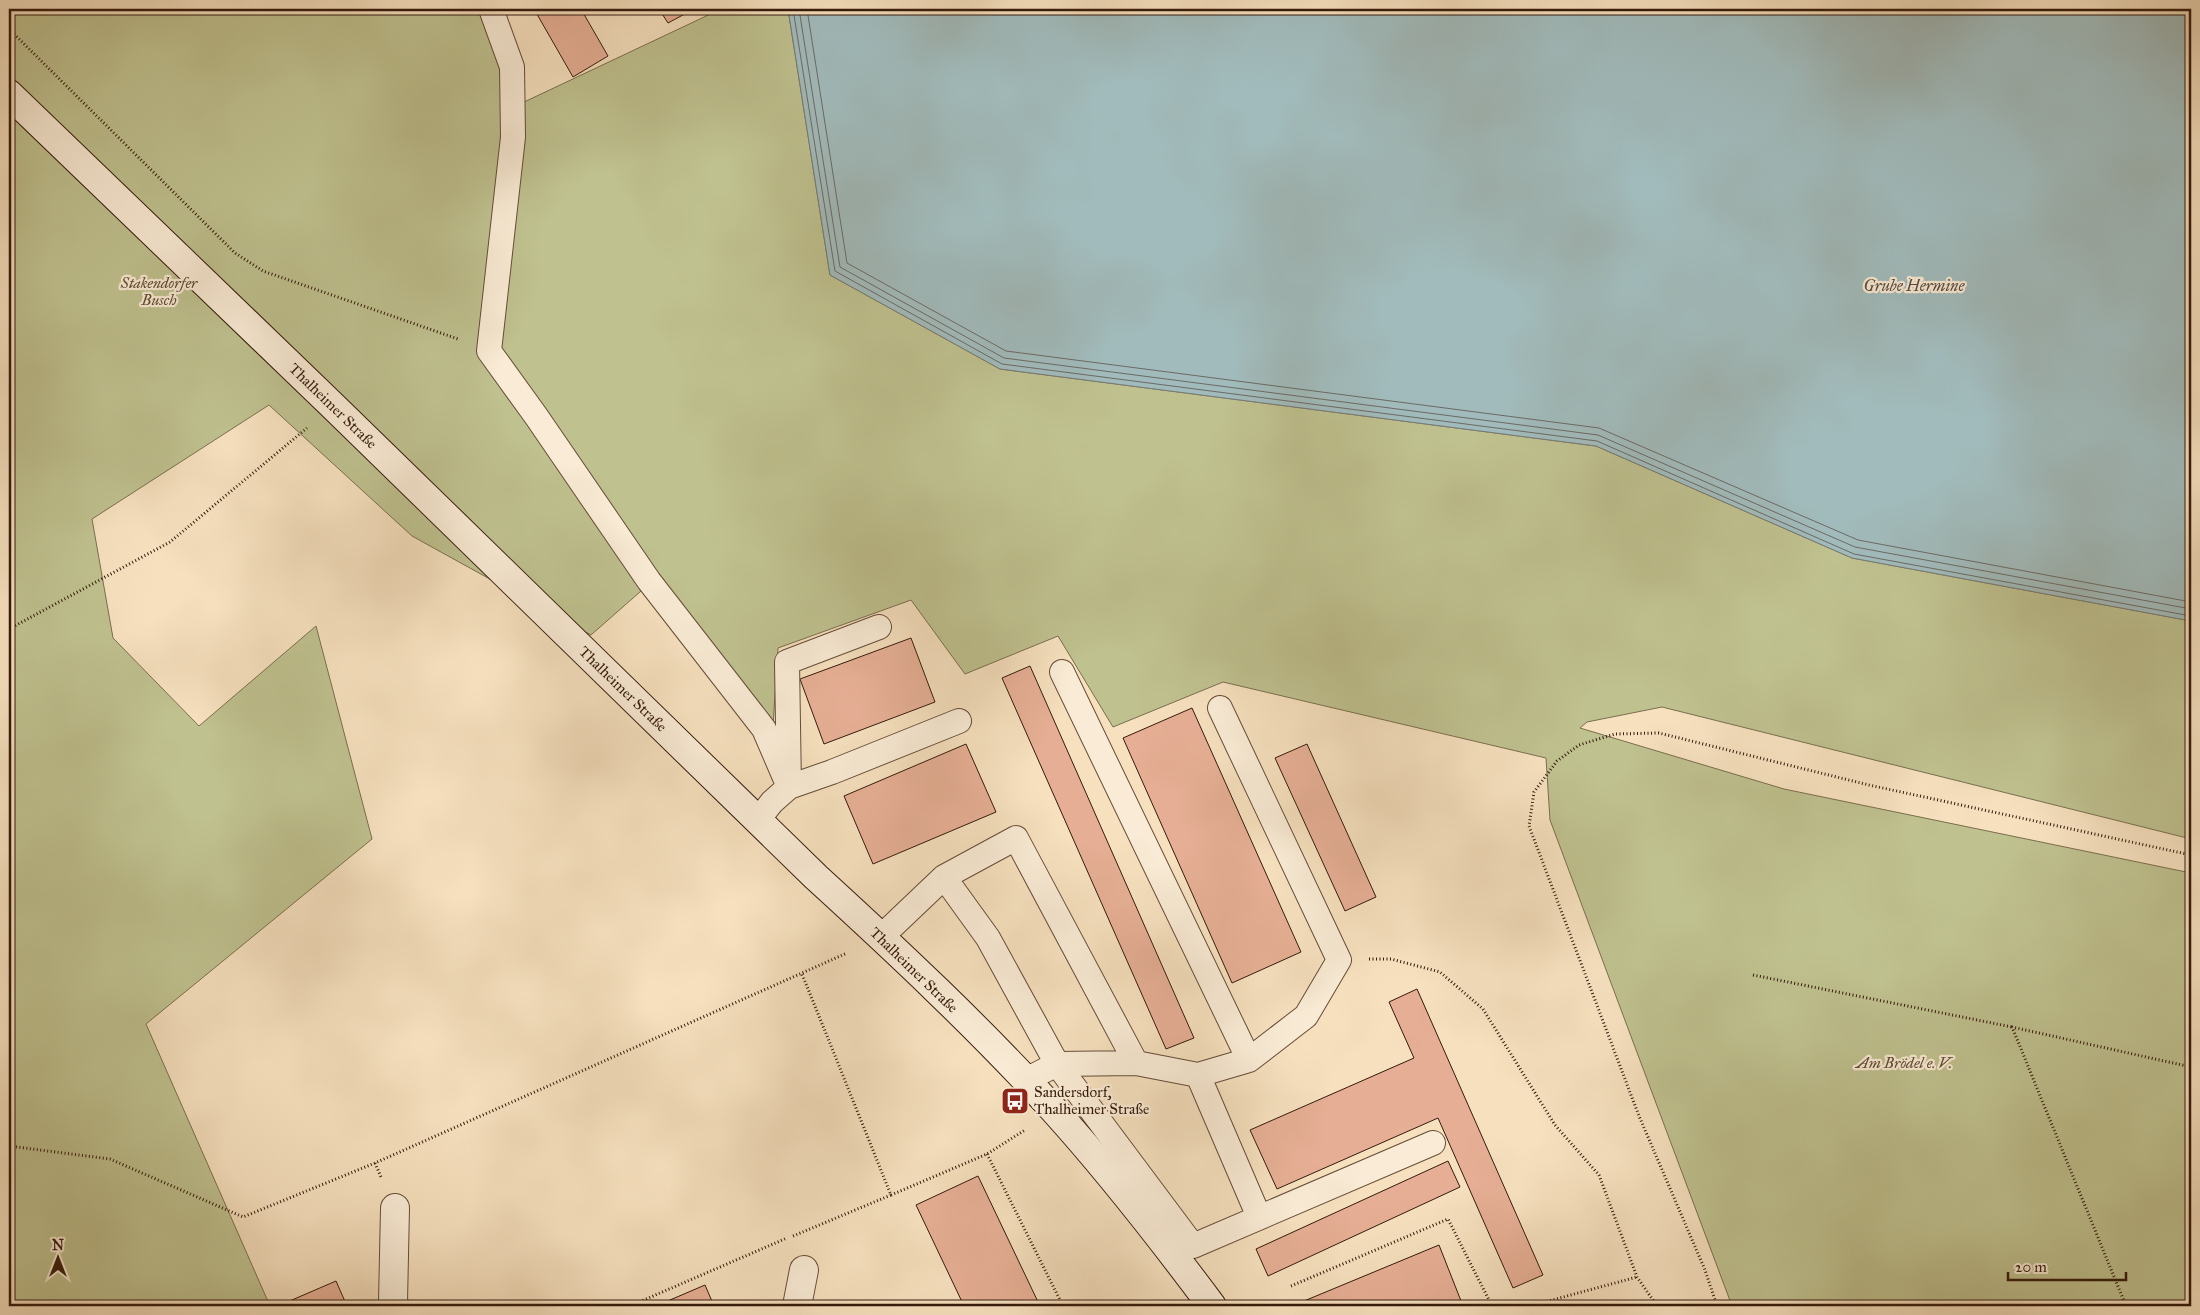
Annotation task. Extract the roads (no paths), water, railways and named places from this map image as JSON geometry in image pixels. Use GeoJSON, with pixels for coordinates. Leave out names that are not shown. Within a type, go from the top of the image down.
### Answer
{"type":"FeatureCollection","features":[{"type":"Feature","properties":{"kind":"street","name":"Thalheimer Straße"},"geometry":{"type":"LineString","coordinates":[[9,94],[334,406],[758,820],[882,936],[1026,1080],[1055,1111],[1156,1230],[1212,1306]]}},
{"type":"Feature","properties":{"kind":"street"},"geometry":{"type":"LineString","coordinates":[[395,1208],[393,1302],[395,1306]]}},
{"type":"Feature","properties":{"kind":"street"},"geometry":{"type":"LineString","coordinates":[[797,1306],[804,1270]]}},
{"type":"Feature","properties":{"kind":"lane"},"geometry":{"type":"LineString","coordinates":[[491,9],[512,67],[513,136],[489,351],[649,581],[764,729],[790,786]]}},
{"type":"Feature","properties":{"kind":"lane"},"geometry":{"type":"LineString","coordinates":[[790,786],[788,662],[879,627]]}},
{"type":"Feature","properties":{"kind":"lane"},"geometry":{"type":"LineString","coordinates":[[1062,672],[1249,1060]]}},
{"type":"Feature","properties":{"kind":"lane"},"geometry":{"type":"LineString","coordinates":[[1026,1080],[1057,1064],[1136,1063],[1198,1075],[1249,1060],[1306,1016],[1339,960],[1220,708]]}},
{"type":"Feature","properties":{"kind":"lane"},"geometry":{"type":"LineString","coordinates":[[758,820],[772,802],[790,786],[832,772],[959,721]]}},
{"type":"Feature","properties":{"kind":"lane"},"geometry":{"type":"LineString","coordinates":[[882,936],[944,877],[1016,838],[1136,1063]]}},
{"type":"Feature","properties":{"kind":"lane"},"geometry":{"type":"LineString","coordinates":[[944,877],[988,938],[1057,1064],[1193,1246],[1433,1143]]}},
{"type":"Feature","properties":{"kind":"lane"},"geometry":{"type":"LineString","coordinates":[[1198,1075],[1259,1217]]}},
{"type":"Feature","properties":{"kind":"water","name":"Grube Hermine"},"geometry":{"type":"Polygon","coordinates":[[[788,9],[2191,9],[2191,621],[1852,558],[1596,446],[1000,369],[830,275],[788,9]]]}},
{"type":"Feature","properties":{"kind":"place","name":"Sandersdorf, Thalheimer Straße"},"geometry":{"type":"Point","coordinates":[1015,1101]}},
{"type":"Feature","properties":{"kind":"park label","name":"Stakendorfer Busch"},"geometry":{"type":"Point","coordinates":[159,292]}},
{"type":"Feature","properties":{"kind":"park label","name":"Am Brödel e. V."},"geometry":{"type":"Point","coordinates":[1904,1063]}}]}
